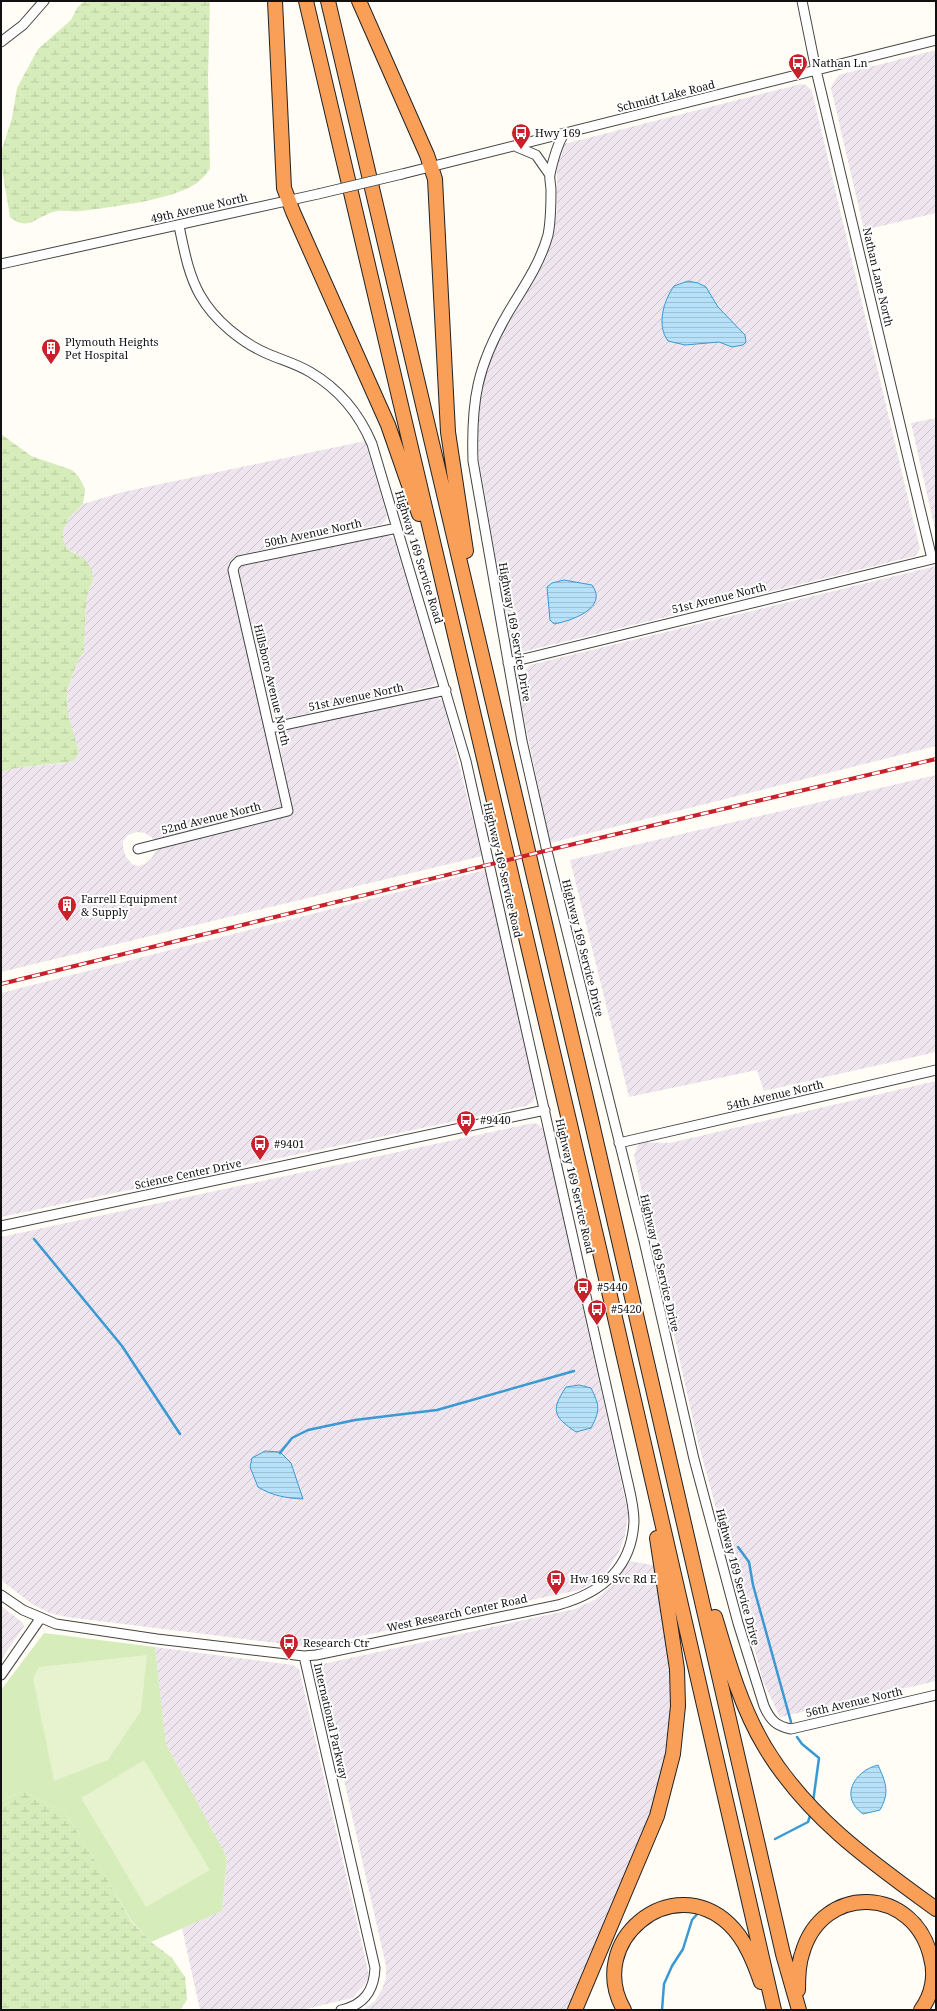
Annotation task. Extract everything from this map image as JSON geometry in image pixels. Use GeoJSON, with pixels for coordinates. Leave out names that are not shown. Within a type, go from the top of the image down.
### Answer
{"type":"FeatureCollection","features":[{"type":"Feature","properties":{"kind":"highway"},"geometry":{"type":"LineString","coordinates":[[275,1],[284,188],[288,201],[388,425],[446,594]]}},
{"type":"Feature","properties":{"kind":"highway"},"geometry":{"type":"LineString","coordinates":[[306,1],[649,1466],[773,2010]]}},
{"type":"Feature","properties":{"kind":"highway"},"geometry":{"type":"LineString","coordinates":[[328,1],[473,616],[784,1954],[798,2005]]}},
{"type":"Feature","properties":{"kind":"highway"},"geometry":{"type":"LineString","coordinates":[[359,1],[432,167],[435,179],[448,432],[471,580],[473,616]]}},
{"type":"Feature","properties":{"kind":"highway"},"geometry":{"type":"LineString","coordinates":[[575,2010],[657,1816],[670,1771],[676,1733],[678,1692],[675,1648],[654,1516],[649,1466]]}},
{"type":"Feature","properties":{"kind":"highway"},"geometry":{"type":"LineString","coordinates":[[677,1494],[740,1695],[764,1746],[790,1784],[831,1829],[850,1845],[936,1908]]}},
{"type":"Feature","properties":{"kind":"highway"},"geometry":{"type":"LineString","coordinates":[[798,2005],[799,1965],[809,1935],[816,1925],[833,1911],[842,1906],[855,1902],[870,1902],[886,1904],[903,1913],[918,1928],[928,1945],[934,1976],[929,1996],[921,2010]]}},
{"type":"Feature","properties":{"kind":"highway"},"geometry":{"type":"LineString","coordinates":[[624,2010],[617,1996],[614,1980],[615,1963],[622,1943],[634,1925],[642,1919],[660,1910],[679,1906],[701,1908],[713,1913],[736,1931],[753,1960],[773,2010]]}},
{"type":"Feature","properties":{"kind":"street"},"geometry":{"type":"LineString","coordinates":[[1,42],[23,25],[44,1]]}},
{"type":"Feature","properties":{"kind":"street","name":"Nathan Lane North"},"geometry":{"type":"LineString","coordinates":[[802,1],[816,70],[934,558]]}},
{"type":"Feature","properties":{"kind":"street","name":"Schmidt Lake Road"},"geometry":{"type":"LineString","coordinates":[[402,174],[563,135],[936,40]]}},
{"type":"Feature","properties":{"kind":"street","name":"Highway 169 Service Drive"},"geometry":{"type":"LineString","coordinates":[[563,135],[554,152],[553,165],[550,175],[551,214],[548,234],[542,254],[486,356],[474,402],[472,429],[473,461],[522,741],[544,839],[619,1143],[705,1504],[753,1676],[769,1718],[777,1725]]}},
{"type":"Feature","properties":{"kind":"street"},"geometry":{"type":"LineString","coordinates":[[516,146],[536,155],[550,175]]}},
{"type":"Feature","properties":{"kind":"street","name":"49th Avenue North"},"geometry":{"type":"LineString","coordinates":[[1,264],[179,226],[402,174]]}},
{"type":"Feature","properties":{"kind":"street","name":"Highway 169 Service Road"},"geometry":{"type":"LineString","coordinates":[[179,226],[189,270],[195,286],[206,304],[224,324],[255,348],[298,366],[321,379],[339,394],[355,411],[372,444],[446,690],[466,760],[628,1479],[633,1511],[631,1539],[624,1559],[606,1583],[590,1593]]}},
{"type":"Feature","properties":{"kind":"street","name":"50th Avenue North"},"geometry":{"type":"LineString","coordinates":[[235,565],[239,561],[397,528]]}},
{"type":"Feature","properties":{"kind":"street","name":"51st Avenue North"},"geometry":{"type":"LineString","coordinates":[[508,663],[934,558]]}},
{"type":"Feature","properties":{"kind":"street","name":"Hillsboro Avenue North"},"geometry":{"type":"LineString","coordinates":[[235,565],[233,570],[288,811]]}},
{"type":"Feature","properties":{"kind":"street","name":"51st Avenue North"},"geometry":{"type":"LineString","coordinates":[[270,728],[446,690]]}},
{"type":"Feature","properties":{"kind":"street","name":"52nd Avenue North"},"geometry":{"type":"LineString","coordinates":[[138,848],[288,811]]}},
{"type":"Feature","properties":{"kind":"street","name":"54th Avenue North"},"geometry":{"type":"LineString","coordinates":[[619,1143],[936,1070]]}},
{"type":"Feature","properties":{"kind":"street","name":"Science Center Drive"},"geometry":{"type":"LineString","coordinates":[[1,1226],[545,1110]]}},
{"type":"Feature","properties":{"kind":"street","name":"West Research Center Road"},"geometry":{"type":"LineString","coordinates":[[304,1656],[316,1655],[558,1604],[590,1593]]}},
{"type":"Feature","properties":{"kind":"street","name":"International Parkway"},"geometry":{"type":"LineString","coordinates":[[1,1595],[23,1610],[40,1619],[74,1628],[304,1656],[375,1968],[374,1982],[363,2000],[350,2008],[341,2010]]}},
{"type":"Feature","properties":{"kind":"street"},"geometry":{"type":"LineString","coordinates":[[1,1675],[40,1619]]}},
{"type":"Feature","properties":{"kind":"street","name":"56th Avenue North"},"geometry":{"type":"LineString","coordinates":[[777,1725],[791,1729],[936,1695]]}},
{"type":"Feature","properties":{"kind":"shaded area"},"geometry":{"type":"Polygon","coordinates":[[[936,50],[936,213],[864,230],[831,88],[833,83],[839,75],[936,50]]]}},
{"type":"Feature","properties":{"kind":"shaded area"},"geometry":{"type":"Polygon","coordinates":[[[801,84],[806,85],[812,91],[920,549],[915,556],[518,653],[513,651],[511,648],[479,460],[478,421],[481,389],[497,341],[532,285],[545,260],[553,234],[557,211],[557,154],[564,144],[801,84]]]}},
{"type":"Feature","properties":{"kind":"shaded area"},"geometry":{"type":"Polygon","coordinates":[[[936,418],[936,534],[911,423],[936,418]]]}},
{"type":"Feature","properties":{"kind":"shaded area"},"geometry":{"type":"Polygon","coordinates":[[[365,441],[387,516],[386,520],[382,524],[234,556],[230,561],[228,573],[283,803],[282,809],[158,839],[154,839],[145,833],[137,832],[128,835],[123,841],[123,847],[126,857],[133,865],[138,866],[145,864],[151,859],[156,851],[160,849],[292,814],[278,735],[279,732],[284,729],[436,697],[443,701],[482,856],[1,972],[1,772],[16,767],[59,764],[74,761],[79,752],[68,714],[67,691],[78,660],[84,652],[86,603],[93,580],[92,570],[77,554],[67,549],[63,539],[64,528],[69,518],[83,504],[123,492],[365,441]]]}},
{"type":"Feature","properties":{"kind":"shaded area"},"geometry":{"type":"Polygon","coordinates":[[[386,534],[394,539],[436,679],[435,683],[431,686],[278,720],[274,719],[239,572],[240,568],[243,566],[386,534]]]}},
{"type":"Feature","properties":{"kind":"shaded area"},"geometry":{"type":"Polygon","coordinates":[[[936,566],[936,746],[550,843],[518,689],[518,681],[530,665],[936,566]]]}},
{"type":"Feature","properties":{"kind":"shaded area"},"geometry":{"type":"Polygon","coordinates":[[[936,775],[936,1052],[764,1091],[757,1070],[629,1097],[570,860],[936,775]]]}},
{"type":"Feature","properties":{"kind":"shaded area"},"geometry":{"type":"Polygon","coordinates":[[[485,870],[535,1093],[533,1102],[526,1106],[1,1217],[1,993],[485,870]]]}},
{"type":"Feature","properties":{"kind":"shaded area"},"geometry":{"type":"Polygon","coordinates":[[[936,1081],[936,1681],[780,1717],[763,1681],[698,1442],[634,1156],[639,1142],[670,1143],[936,1081]]]}},
{"type":"Feature","properties":{"kind":"shaded area"},"geometry":{"type":"Polygon","coordinates":[[[533,1123],[538,1124],[544,1130],[628,1513],[625,1535],[619,1552],[606,1572],[593,1583],[579,1590],[309,1647],[67,1617],[50,1613],[32,1604],[1,1580],[1,1237],[533,1123]]]}},
{"type":"Feature","properties":{"kind":"shaded area"},"geometry":{"type":"Polygon","coordinates":[[[629,1561],[658,1566],[673,1682],[670,1725],[665,1759],[654,1807],[568,2010],[363,2010],[375,2001],[382,1989],[386,1978],[386,1966],[318,1665],[575,1609],[596,1599],[617,1581],[629,1561]]]}},
{"type":"Feature","properties":{"kind":"shaded area"},"geometry":{"type":"Polygon","coordinates":[[[1,1606],[23,1623],[24,1626],[1,1660],[1,1606]]]}},
{"type":"Feature","properties":{"kind":"shaded area"},"geometry":{"type":"Polygon","coordinates":[[[155,1647],[293,1665],[299,1669],[369,1975],[365,1984],[352,1998],[302,2010],[200,2010],[182,1928],[222,1911],[227,1857],[166,1744],[155,1647]]]}},
{"type":"Feature","properties":{"kind":"green space"},"geometry":{"type":"Polygon","coordinates":[[[84,1],[210,1],[208,77],[210,169],[197,183],[173,194],[141,202],[108,207],[78,211],[57,211],[33,222],[17,222],[10,217],[1,163],[1,153],[12,118],[17,88],[38,49],[71,20],[77,8],[84,1]]]}},
{"type":"Feature","properties":{"kind":"green space"},"geometry":{"type":"Polygon","coordinates":[[[1,434],[31,456],[72,470],[79,477],[85,489],[83,504],[69,518],[64,528],[63,539],[67,549],[85,559],[92,570],[93,580],[86,603],[84,652],[78,660],[67,691],[68,714],[79,752],[74,761],[28,766],[1,772],[1,434]]]}},
{"type":"Feature","properties":{"kind":"green space"},"geometry":{"type":"Polygon","coordinates":[[[44,1633],[155,1647],[166,1744],[227,1857],[222,1911],[151,1942],[131,1920],[109,1882],[65,1813],[23,1791],[1,1802],[1,1690],[44,1633]]]}},
{"type":"Feature","properties":{"kind":"green space"},"geometry":{"type":"Polygon","coordinates":[[[147,1655],[141,1711],[108,1760],[54,1781],[33,1678],[39,1667],[147,1655]]]}},
{"type":"Feature","properties":{"kind":"green space"},"geometry":{"type":"Polygon","coordinates":[[[144,1760],[210,1870],[146,1907],[81,1798],[144,1760]]]}},
{"type":"Feature","properties":{"kind":"green space"},"geometry":{"type":"Polygon","coordinates":[[[23,1791],[65,1813],[109,1882],[131,1921],[151,1942],[172,1958],[185,1977],[187,2000],[180,2010],[1,2010],[1,1802],[23,1791]]]}},
{"type":"Feature","properties":{"kind":"water"},"geometry":{"type":"Polygon","coordinates":[[[688,281],[698,283],[706,287],[718,307],[745,335],[746,342],[743,345],[732,347],[719,342],[685,345],[668,341],[662,328],[663,313],[667,298],[674,286],[688,281]]]}},
{"type":"Feature","properties":{"kind":"water"},"geometry":{"type":"Polygon","coordinates":[[[564,580],[592,585],[596,593],[596,600],[592,607],[586,612],[570,620],[554,624],[550,620],[547,587],[552,583],[564,580]]]}},
{"type":"Feature","properties":{"kind":"water"},"geometry":{"type":"Polygon","coordinates":[[[579,1385],[591,1388],[598,1408],[591,1428],[576,1432],[563,1422],[557,1413],[556,1408],[566,1387],[579,1385]]]}},
{"type":"Feature","properties":{"kind":"water"},"geometry":{"type":"Polygon","coordinates":[[[265,1451],[280,1452],[291,1463],[303,1499],[280,1496],[269,1493],[258,1487],[250,1467],[252,1458],[265,1451]]]}},
{"type":"Feature","properties":{"kind":"water"},"geometry":{"type":"Polygon","coordinates":[[[878,1765],[885,1782],[885,1798],[880,1810],[863,1814],[852,1800],[852,1785],[862,1773],[869,1768],[878,1765]]]}},
{"type":"Feature","properties":{"kind":"waterway"},"geometry":{"type":"LineString","coordinates":[[34,1239],[122,1346],[180,1434]]}},
{"type":"Feature","properties":{"kind":"waterway"},"geometry":{"type":"LineString","coordinates":[[280,1453],[292,1438],[308,1430],[355,1420],[437,1410],[574,1371]]}},
{"type":"Feature","properties":{"kind":"waterway"},"geometry":{"type":"LineString","coordinates":[[738,1547],[749,1562],[753,1585],[791,1722]]}},
{"type":"Feature","properties":{"kind":"waterway"},"geometry":{"type":"LineString","coordinates":[[797,1737],[802,1744],[819,1758],[813,1802]]}},
{"type":"Feature","properties":{"kind":"waterway"},"geometry":{"type":"LineString","coordinates":[[775,1839],[808,1822],[810,1816]]}},
{"type":"Feature","properties":{"kind":"waterway"},"geometry":{"type":"LineString","coordinates":[[662,2010],[664,1984],[672,1966],[683,1949],[692,1920],[698,1913]]}},
{"type":"Feature","properties":{"kind":"railway"},"geometry":{"type":"LineString","coordinates":[[1,984],[557,848],[936,759]]}},
{"type":"Feature","properties":{"kind":"place","name":"Nathan Ln"},"geometry":{"type":"Point","coordinates":[798,80]}},
{"type":"Feature","properties":{"kind":"place","name":"Hwy 169"},"geometry":{"type":"Point","coordinates":[521,150]}},
{"type":"Feature","properties":{"kind":"place","name":"Plymouth Heights Pet Hospital"},"geometry":{"type":"Point","coordinates":[51,365]}},
{"type":"Feature","properties":{"kind":"place","name":"Farrell Equipment & Supply"},"geometry":{"type":"Point","coordinates":[67,922]}},
{"type":"Feature","properties":{"kind":"place","name":"#9440"},"geometry":{"type":"Point","coordinates":[466,1137]}},
{"type":"Feature","properties":{"kind":"place","name":"#9401"},"geometry":{"type":"Point","coordinates":[260,1161]}},
{"type":"Feature","properties":{"kind":"place","name":"#5440"},"geometry":{"type":"Point","coordinates":[583,1304]}},
{"type":"Feature","properties":{"kind":"place","name":"#5420"},"geometry":{"type":"Point","coordinates":[597,1326]}},
{"type":"Feature","properties":{"kind":"place","name":"Hw 169 Svc Rd E"},"geometry":{"type":"Point","coordinates":[556,1596]}},
{"type":"Feature","properties":{"kind":"place","name":"Research Ctr"},"geometry":{"type":"Point","coordinates":[289,1660]}}]}
